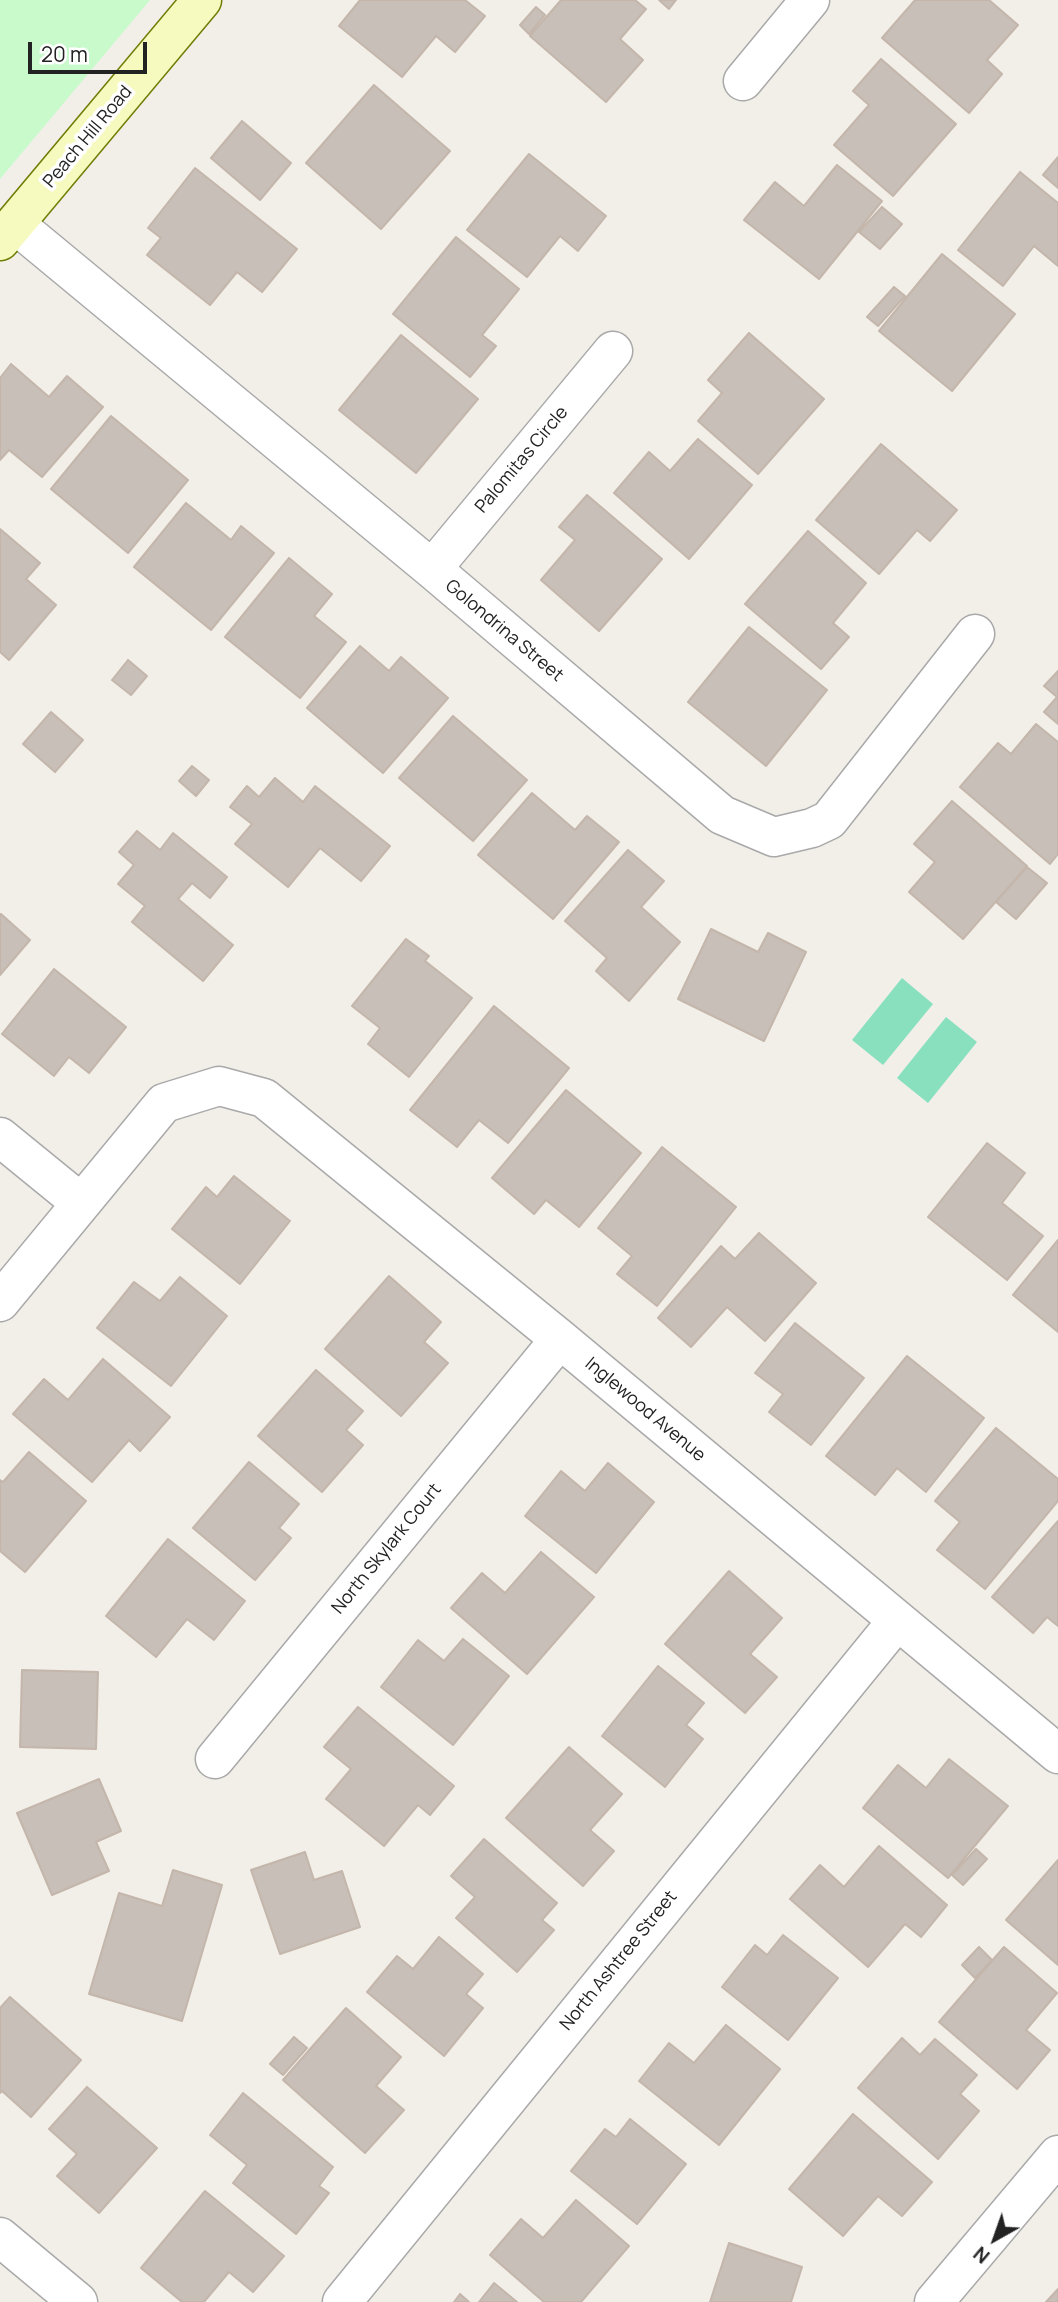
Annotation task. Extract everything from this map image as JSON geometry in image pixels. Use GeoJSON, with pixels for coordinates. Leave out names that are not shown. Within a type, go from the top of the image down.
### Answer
{"type":"FeatureCollection","features":[{"type":"Feature","properties":{"kind":"street","name":"Peach Hill Road"},"geometry":{"type":"LineString","coordinates":[[8,232],[202,0]]}},
{"type":"Feature","properties":{"kind":"street"},"geometry":{"type":"LineString","coordinates":[[743,81],[810,0]]}},
{"type":"Feature","properties":{"kind":"street","name":"Golondrina Street"},"geometry":{"type":"LineString","coordinates":[[8,232],[432,569],[722,815],[774,837],[812,828],[829,820],[975,634]]}},
{"type":"Feature","properties":{"kind":"street","name":"Palomitas Circle"},"geometry":{"type":"LineString","coordinates":[[432,569],[613,351]]}},
{"type":"Feature","properties":{"kind":"street","name":"Inglewood Avenue"},"geometry":{"type":"LineString","coordinates":[[81,1203],[164,1103],[219,1086],[264,1098],[560,1339],[1058,1754]]}},
{"type":"Feature","properties":{"kind":"street"},"geometry":{"type":"LineString","coordinates":[[0,1137],[81,1203],[0,1302]]}},
{"type":"Feature","properties":{"kind":"street","name":"North Skylark Court"},"geometry":{"type":"LineString","coordinates":[[215,1759],[560,1339]]}},
{"type":"Feature","properties":{"kind":"street","name":"North Ashtree Street"},"geometry":{"type":"LineString","coordinates":[[342,2302],[897,1621]]}},
{"type":"Feature","properties":{"kind":"street"},"geometry":{"type":"LineString","coordinates":[[934,2302],[1058,2155]]}},
{"type":"Feature","properties":{"kind":"street"},"geometry":{"type":"LineString","coordinates":[[0,2237],[78,2302]]}},
{"type":"Feature","properties":{"kind":"green space"},"geometry":{"type":"Polygon","coordinates":[[[0,0],[150,0],[0,179],[0,0]]]}},
{"type":"Feature","properties":{"kind":"green space"},"geometry":{"type":"Polygon","coordinates":[[[902,978],[933,1004],[883,1065],[852,1040],[902,978]]]}},
{"type":"Feature","properties":{"kind":"green space"},"geometry":{"type":"Polygon","coordinates":[[[946,1017],[977,1042],[928,1103],[897,1078],[946,1017]]]}},
{"type":"Feature","properties":{"kind":"building"},"geometry":{"type":"Polygon","coordinates":[[[360,0],[465,0],[485,16],[455,52],[436,36],[402,77],[339,26],[360,0]]]}},
{"type":"Feature","properties":{"kind":"building"},"geometry":{"type":"Polygon","coordinates":[[[561,0],[635,0],[646,9],[620,39],[643,60],[606,102],[530,36],[561,0]]]}},
{"type":"Feature","properties":{"kind":"building"},"geometry":{"type":"Polygon","coordinates":[[[659,0],[676,0],[669,9],[659,0]]]}},
{"type":"Feature","properties":{"kind":"building"},"geometry":{"type":"Polygon","coordinates":[[[915,0],[989,0],[1018,25],[987,60],[1002,74],[969,113],[882,38],[915,0]]]}},
{"type":"Feature","properties":{"kind":"building"},"geometry":{"type":"Polygon","coordinates":[[[536,7],[545,15],[529,34],[520,25],[536,7]]]}},
{"type":"Feature","properties":{"kind":"building"},"geometry":{"type":"Polygon","coordinates":[[[881,59],[956,124],[893,196],[834,145],[869,105],[853,91],[881,59]]]}},
{"type":"Feature","properties":{"kind":"building"},"geometry":{"type":"Polygon","coordinates":[[[374,85],[450,151],[381,229],[306,163],[374,85]]]}},
{"type":"Feature","properties":{"kind":"building"},"geometry":{"type":"Polygon","coordinates":[[[242,121],[291,163],[260,200],[211,158],[242,121]]]}},
{"type":"Feature","properties":{"kind":"building"},"geometry":{"type":"Polygon","coordinates":[[[529,154],[606,216],[578,251],[560,236],[527,277],[467,230],[529,154]]]}},
{"type":"Feature","properties":{"kind":"building"},"geometry":{"type":"Polygon","coordinates":[[[1058,157],[1058,188],[1043,175],[1058,157]]]}},
{"type":"Feature","properties":{"kind":"building"},"geometry":{"type":"Polygon","coordinates":[[[837,165],[882,201],[819,279],[744,220],[775,182],[804,206],[837,165]]]}},
{"type":"Feature","properties":{"kind":"building"},"geometry":{"type":"Polygon","coordinates":[[[195,168],[297,249],[262,292],[237,272],[210,305],[147,255],[161,238],[148,228],[195,168]]]}},
{"type":"Feature","properties":{"kind":"building"},"geometry":{"type":"Polygon","coordinates":[[[1020,172],[1058,203],[1058,266],[1034,246],[1003,286],[958,250],[1020,172]]]}},
{"type":"Feature","properties":{"kind":"building"},"geometry":{"type":"Polygon","coordinates":[[[882,207],[902,224],[880,249],[859,232],[882,207]]]}},
{"type":"Feature","properties":{"kind":"building"},"geometry":{"type":"Polygon","coordinates":[[[456,237],[519,289],[482,335],[496,346],[470,377],[393,314],[456,237]]]}},
{"type":"Feature","properties":{"kind":"building"},"geometry":{"type":"Polygon","coordinates":[[[942,254],[1015,314],[952,391],[879,331],[942,254]]]}},
{"type":"Feature","properties":{"kind":"building"},"geometry":{"type":"Polygon","coordinates":[[[894,287],[905,296],[878,326],[867,317],[894,287]]]}},
{"type":"Feature","properties":{"kind":"building"},"geometry":{"type":"Polygon","coordinates":[[[749,333],[824,399],[758,474],[698,421],[722,393],[708,380],[749,333]]]}},
{"type":"Feature","properties":{"kind":"building"},"geometry":{"type":"Polygon","coordinates":[[[401,335],[478,399],[416,473],[339,410],[401,335]]]}},
{"type":"Feature","properties":{"kind":"building"},"geometry":{"type":"Polygon","coordinates":[[[11,364],[49,397],[67,376],[103,407],[42,477],[9,450],[0,460],[0,378],[11,364]]]}},
{"type":"Feature","properties":{"kind":"building"},"geometry":{"type":"Polygon","coordinates":[[[111,416],[188,480],[128,553],[51,489],[111,416]]]}},
{"type":"Feature","properties":{"kind":"building"},"geometry":{"type":"Polygon","coordinates":[[[698,439],[752,485],[689,559],[614,493],[649,452],[670,471],[698,439]]]}},
{"type":"Feature","properties":{"kind":"building"},"geometry":{"type":"Polygon","coordinates":[[[881,444],[957,510],[930,541],[917,530],[879,574],[816,520],[881,444]]]}},
{"type":"Feature","properties":{"kind":"building"},"geometry":{"type":"Polygon","coordinates":[[[587,495],[662,559],[599,631],[541,580],[575,540],[559,527],[587,495]]]}},
{"type":"Feature","properties":{"kind":"building"},"geometry":{"type":"Polygon","coordinates":[[[186,503],[231,540],[241,526],[274,553],[211,630],[134,567],[186,503]]]}},
{"type":"Feature","properties":{"kind":"building"},"geometry":{"type":"Polygon","coordinates":[[[0,529],[40,563],[26,579],[56,605],[9,660],[0,652],[0,529]]]}},
{"type":"Feature","properties":{"kind":"building"},"geometry":{"type":"Polygon","coordinates":[[[808,531],[866,583],[833,623],[849,637],[821,669],[745,604],[808,531]]]}},
{"type":"Feature","properties":{"kind":"building"},"geometry":{"type":"Polygon","coordinates":[[[289,558],[332,594],[314,616],[346,642],[300,698],[225,637],[289,558]]]}},
{"type":"Feature","properties":{"kind":"building"},"geometry":{"type":"Polygon","coordinates":[[[749,627],[827,690],[766,766],[688,702],[749,627]]]}},
{"type":"Feature","properties":{"kind":"building"},"geometry":{"type":"Polygon","coordinates":[[[360,646],[389,671],[401,657],[448,698],[383,773],[307,708],[360,646]]]}},
{"type":"Feature","properties":{"kind":"building"},"geometry":{"type":"Polygon","coordinates":[[[128,660],[147,676],[131,695],[112,680],[128,660]]]}},
{"type":"Feature","properties":{"kind":"building"},"geometry":{"type":"Polygon","coordinates":[[[1058,671],[1058,724],[1044,712],[1057,697],[1044,686],[1058,671]]]}},
{"type":"Feature","properties":{"kind":"building"},"geometry":{"type":"Polygon","coordinates":[[[51,712],[83,740],[55,772],[23,744],[51,712]]]}},
{"type":"Feature","properties":{"kind":"building"},"geometry":{"type":"Polygon","coordinates":[[[453,716],[527,780],[473,841],[399,778],[453,716]]]}},
{"type":"Feature","properties":{"kind":"building"},"geometry":{"type":"Polygon","coordinates":[[[1036,724],[1058,742],[1058,854],[1050,864],[960,787],[998,743],[1011,754],[1036,724]]]}},
{"type":"Feature","properties":{"kind":"building"},"geometry":{"type":"Polygon","coordinates":[[[192,766],[209,780],[196,796],[179,781],[192,766]]]}},
{"type":"Feature","properties":{"kind":"building"},"geometry":{"type":"Polygon","coordinates":[[[275,778],[303,802],[315,786],[390,846],[361,881],[320,848],[288,887],[235,844],[252,824],[230,807],[247,786],[259,797],[275,778]]]}},
{"type":"Feature","properties":{"kind":"building"},"geometry":{"type":"Polygon","coordinates":[[[532,793],[575,830],[587,816],[619,842],[553,919],[478,855],[532,793]]]}},
{"type":"Feature","properties":{"kind":"building"},"geometry":{"type":"Polygon","coordinates":[[[952,801],[1027,866],[963,939],[909,892],[935,862],[914,844],[952,801]]]}},
{"type":"Feature","properties":{"kind":"building"},"geometry":{"type":"Polygon","coordinates":[[[137,831],[160,850],[173,833],[227,877],[210,898],[192,883],[178,899],[233,945],[203,981],[132,922],[145,906],[118,884],[134,865],[119,852],[137,831]]]}},
{"type":"Feature","properties":{"kind":"building"},"geometry":{"type":"Polygon","coordinates":[[[628,850],[664,881],[641,907],[680,942],[629,1001],[596,971],[607,958],[565,921],[628,850]]]}},
{"type":"Feature","properties":{"kind":"building"},"geometry":{"type":"Polygon","coordinates":[[[1027,867],[1047,883],[1016,919],[996,902],[1027,867]]]}},
{"type":"Feature","properties":{"kind":"building"},"geometry":{"type":"Polygon","coordinates":[[[0,915],[30,940],[0,975],[0,915]]]}},
{"type":"Feature","properties":{"kind":"building"},"geometry":{"type":"Polygon","coordinates":[[[711,929],[758,952],[768,933],[806,952],[764,1041],[678,999],[711,929]]]}},
{"type":"Feature","properties":{"kind":"building"},"geometry":{"type":"Polygon","coordinates":[[[406,939],[429,956],[425,961],[472,998],[409,1077],[368,1044],[380,1028],[352,1006],[406,939]]]}},
{"type":"Feature","properties":{"kind":"building"},"geometry":{"type":"Polygon","coordinates":[[[54,969],[126,1027],[89,1073],[69,1057],[54,1076],[2,1034],[54,969]]]}},
{"type":"Feature","properties":{"kind":"building"},"geometry":{"type":"Polygon","coordinates":[[[494,1006],[569,1068],[508,1143],[479,1120],[457,1147],[410,1110],[494,1006]]]}},
{"type":"Feature","properties":{"kind":"building"},"geometry":{"type":"Polygon","coordinates":[[[566,1090],[641,1153],[579,1227],[546,1200],[534,1214],[492,1178],[566,1090]]]}},
{"type":"Feature","properties":{"kind":"building"},"geometry":{"type":"Polygon","coordinates":[[[987,1143],[1025,1173],[1002,1203],[1043,1236],[1007,1280],[928,1217],[987,1143]]]}},
{"type":"Feature","properties":{"kind":"building"},"geometry":{"type":"Polygon","coordinates":[[[662,1147],[736,1207],[657,1306],[617,1274],[632,1256],[598,1228],[662,1147]]]}},
{"type":"Feature","properties":{"kind":"building"},"geometry":{"type":"Polygon","coordinates":[[[234,1176],[290,1221],[240,1284],[172,1229],[206,1187],[217,1197],[234,1176]]]}},
{"type":"Feature","properties":{"kind":"building"},"geometry":{"type":"Polygon","coordinates":[[[759,1233],[816,1283],[765,1341],[727,1307],[691,1347],[658,1318],[721,1246],[735,1259],[759,1233]]]}},
{"type":"Feature","properties":{"kind":"building"},"geometry":{"type":"Polygon","coordinates":[[[1058,1240],[1058,1332],[1013,1295],[1058,1240]]]}},
{"type":"Feature","properties":{"kind":"building"},"geometry":{"type":"Polygon","coordinates":[[[389,1276],[441,1322],[424,1342],[448,1363],[401,1416],[325,1349],[389,1276]]]}},
{"type":"Feature","properties":{"kind":"building"},"geometry":{"type":"Polygon","coordinates":[[[180,1277],[227,1316],[171,1386],[97,1328],[134,1282],[160,1301],[180,1277]]]}},
{"type":"Feature","properties":{"kind":"building"},"geometry":{"type":"Polygon","coordinates":[[[795,1323],[864,1378],[811,1445],[769,1412],[783,1394],[755,1373],[795,1323]]]}},
{"type":"Feature","properties":{"kind":"building"},"geometry":{"type":"Polygon","coordinates":[[[907,1356],[984,1418],[926,1492],[897,1468],[875,1495],[826,1456],[907,1356]]]}},
{"type":"Feature","properties":{"kind":"building"},"geometry":{"type":"Polygon","coordinates":[[[103,1359],[170,1417],[140,1451],[129,1440],[92,1482],[13,1414],[44,1379],[68,1400],[103,1359]]]}},
{"type":"Feature","properties":{"kind":"building"},"geometry":{"type":"Polygon","coordinates":[[[316,1370],[363,1411],[346,1430],[363,1445],[322,1492],[258,1436],[316,1370]]]}},
{"type":"Feature","properties":{"kind":"building"},"geometry":{"type":"Polygon","coordinates":[[[996,1428],[1058,1479],[1058,1501],[985,1589],[937,1550],[960,1522],[935,1501],[996,1428]]]}},
{"type":"Feature","properties":{"kind":"building"},"geometry":{"type":"Polygon","coordinates":[[[29,1452],[86,1501],[25,1572],[0,1551],[0,1480],[3,1482],[29,1452]]]}},
{"type":"Feature","properties":{"kind":"building"},"geometry":{"type":"Polygon","coordinates":[[[249,1462],[299,1504],[279,1528],[291,1538],[255,1580],[193,1528],[249,1462]]]}},
{"type":"Feature","properties":{"kind":"building"},"geometry":{"type":"Polygon","coordinates":[[[608,1463],[654,1502],[596,1573],[525,1516],[561,1471],[585,1491],[608,1463]]]}},
{"type":"Feature","properties":{"kind":"building"},"geometry":{"type":"Polygon","coordinates":[[[1058,1521],[1058,1626],[1047,1617],[1033,1633],[992,1597],[1058,1521]]]}},
{"type":"Feature","properties":{"kind":"building"},"geometry":{"type":"Polygon","coordinates":[[[168,1539],[245,1601],[214,1640],[187,1619],[156,1657],[106,1616],[168,1539]]]}},
{"type":"Feature","properties":{"kind":"building"},"geometry":{"type":"Polygon","coordinates":[[[541,1552],[594,1597],[527,1674],[451,1608],[482,1573],[505,1593],[541,1552]]]}},
{"type":"Feature","properties":{"kind":"building"},"geometry":{"type":"Polygon","coordinates":[[[729,1571],[782,1618],[750,1654],[777,1677],[745,1713],[665,1644],[729,1571]]]}},
{"type":"Feature","properties":{"kind":"building"},"geometry":{"type":"Polygon","coordinates":[[[463,1639],[509,1676],[453,1745],[381,1687],[418,1640],[444,1661],[463,1639]]]}},
{"type":"Feature","properties":{"kind":"building"},"geometry":{"type":"Polygon","coordinates":[[[658,1666],[704,1703],[686,1725],[703,1739],[665,1787],[602,1736],[658,1666]]]}},
{"type":"Feature","properties":{"kind":"building"},"geometry":{"type":"Polygon","coordinates":[[[22,1670],[98,1672],[96,1749],[20,1747],[22,1670]]]}},
{"type":"Feature","properties":{"kind":"building"},"geometry":{"type":"Polygon","coordinates":[[[358,1707],[454,1786],[430,1815],[418,1805],[384,1846],[326,1799],[351,1769],[324,1747],[358,1707]]]}},
{"type":"Feature","properties":{"kind":"building"},"geometry":{"type":"Polygon","coordinates":[[[569,1747],[622,1794],[590,1830],[614,1851],[583,1886],[506,1818],[569,1747]]]}},
{"type":"Feature","properties":{"kind":"building"},"geometry":{"type":"Polygon","coordinates":[[[949,1759],[1008,1806],[948,1878],[863,1808],[898,1765],[926,1788],[949,1759]]]}},
{"type":"Feature","properties":{"kind":"building"},"geometry":{"type":"Polygon","coordinates":[[[99,1779],[121,1831],[96,1842],[109,1871],[52,1895],[17,1813],[99,1779]]]}},
{"type":"Feature","properties":{"kind":"building"},"geometry":{"type":"Polygon","coordinates":[[[484,1839],[557,1903],[542,1920],[554,1930],[517,1972],[456,1918],[475,1897],[451,1876],[484,1839]]]}},
{"type":"Feature","properties":{"kind":"building"},"geometry":{"type":"Polygon","coordinates":[[[879,1846],[947,1905],[921,1937],[905,1924],[868,1967],[790,1899],[820,1865],[844,1887],[879,1846]]]}},
{"type":"Feature","properties":{"kind":"building"},"geometry":{"type":"Polygon","coordinates":[[[976,1849],[987,1859],[963,1885],[952,1875],[976,1849]]]}},
{"type":"Feature","properties":{"kind":"building"},"geometry":{"type":"Polygon","coordinates":[[[305,1852],[314,1880],[342,1871],[360,1927],[280,1954],[251,1870],[305,1852]]]}},
{"type":"Feature","properties":{"kind":"building"},"geometry":{"type":"Polygon","coordinates":[[[1058,1860],[1058,1965],[1006,1920],[1058,1860]]]}},
{"type":"Feature","properties":{"kind":"building"},"geometry":{"type":"Polygon","coordinates":[[[173,1870],[222,1885],[182,2021],[89,1994],[119,1893],[162,1906],[173,1870]]]}},
{"type":"Feature","properties":{"kind":"building"},"geometry":{"type":"Polygon","coordinates":[[[783,1935],[838,1978],[788,2040],[722,1987],[755,1945],[767,1955],[783,1935]]]}},
{"type":"Feature","properties":{"kind":"building"},"geometry":{"type":"Polygon","coordinates":[[[439,1937],[483,1974],[466,1994],[483,2008],[444,2056],[367,1992],[397,1956],[413,1969],[439,1937]]]}},
{"type":"Feature","properties":{"kind":"building"},"geometry":{"type":"Polygon","coordinates":[[[979,1947],[992,1960],[975,1978],[962,1965],[979,1947]]]}},
{"type":"Feature","properties":{"kind":"building"},"geometry":{"type":"Polygon","coordinates":[[[1004,1947],[1057,1993],[1026,2030],[1050,2050],[1017,2089],[939,2022],[1004,1947]]]}},
{"type":"Feature","properties":{"kind":"building"},"geometry":{"type":"Polygon","coordinates":[[[10,1997],[81,2060],[31,2117],[2,2091],[0,2093],[0,2008],[10,1997]]]}},
{"type":"Feature","properties":{"kind":"building"},"geometry":{"type":"Polygon","coordinates":[[[346,2008],[401,2057],[376,2086],[404,2110],[365,2153],[283,2080],[346,2008]]]}},
{"type":"Feature","properties":{"kind":"building"},"geometry":{"type":"Polygon","coordinates":[[[726,2025],[780,2069],[719,2145],[639,2081],[669,2043],[694,2063],[726,2025]]]}},
{"type":"Feature","properties":{"kind":"building"},"geometry":{"type":"Polygon","coordinates":[[[294,2037],[307,2048],[283,2075],[270,2064],[294,2037]]]}},
{"type":"Feature","properties":{"kind":"building"},"geometry":{"type":"Polygon","coordinates":[[[902,2038],[920,2055],[935,2039],[977,2075],[960,2094],[979,2111],[938,2159],[858,2088],[902,2038]]]}},
{"type":"Feature","properties":{"kind":"building"},"geometry":{"type":"Polygon","coordinates":[[[87,2087],[157,2148],[99,2213],[57,2176],[77,2154],[49,2129],[87,2087]]]}},
{"type":"Feature","properties":{"kind":"building"},"geometry":{"type":"Polygon","coordinates":[[[243,2093],[333,2167],[319,2186],[329,2193],[296,2234],[233,2183],[247,2165],[210,2135],[243,2093]]]}},
{"type":"Feature","properties":{"kind":"building"},"geometry":{"type":"Polygon","coordinates":[[[853,2114],[932,2182],[902,2216],[878,2196],[843,2236],[789,2189],[853,2114]]]}},
{"type":"Feature","properties":{"kind":"building"},"geometry":{"type":"Polygon","coordinates":[[[630,2119],[686,2164],[637,2224],[571,2171],[605,2129],[616,2137],[630,2119]]]}},
{"type":"Feature","properties":{"kind":"building"},"geometry":{"type":"Polygon","coordinates":[[[205,2191],[284,2256],[253,2292],[229,2272],[204,2302],[182,2302],[141,2268],[205,2191]]]}},
{"type":"Feature","properties":{"kind":"building"},"geometry":{"type":"Polygon","coordinates":[[[576,2200],[629,2246],[581,2302],[544,2302],[490,2255],[521,2219],[543,2238],[576,2200]]]}},
{"type":"Feature","properties":{"kind":"building"},"geometry":{"type":"Polygon","coordinates":[[[729,2243],[802,2267],[791,2302],[710,2302],[729,2243]]]}},
{"type":"Feature","properties":{"kind":"building"},"geometry":{"type":"Polygon","coordinates":[[[494,2283],[517,2302],[479,2302],[494,2283]]]}},
{"type":"Feature","properties":{"kind":"building"},"geometry":{"type":"Polygon","coordinates":[[[1058,2289],[1058,2302],[1046,2302],[1058,2289]]]}},
{"type":"Feature","properties":{"kind":"building"},"geometry":{"type":"Polygon","coordinates":[[[460,2294],[469,2302],[454,2302],[460,2294]]]}}]}
